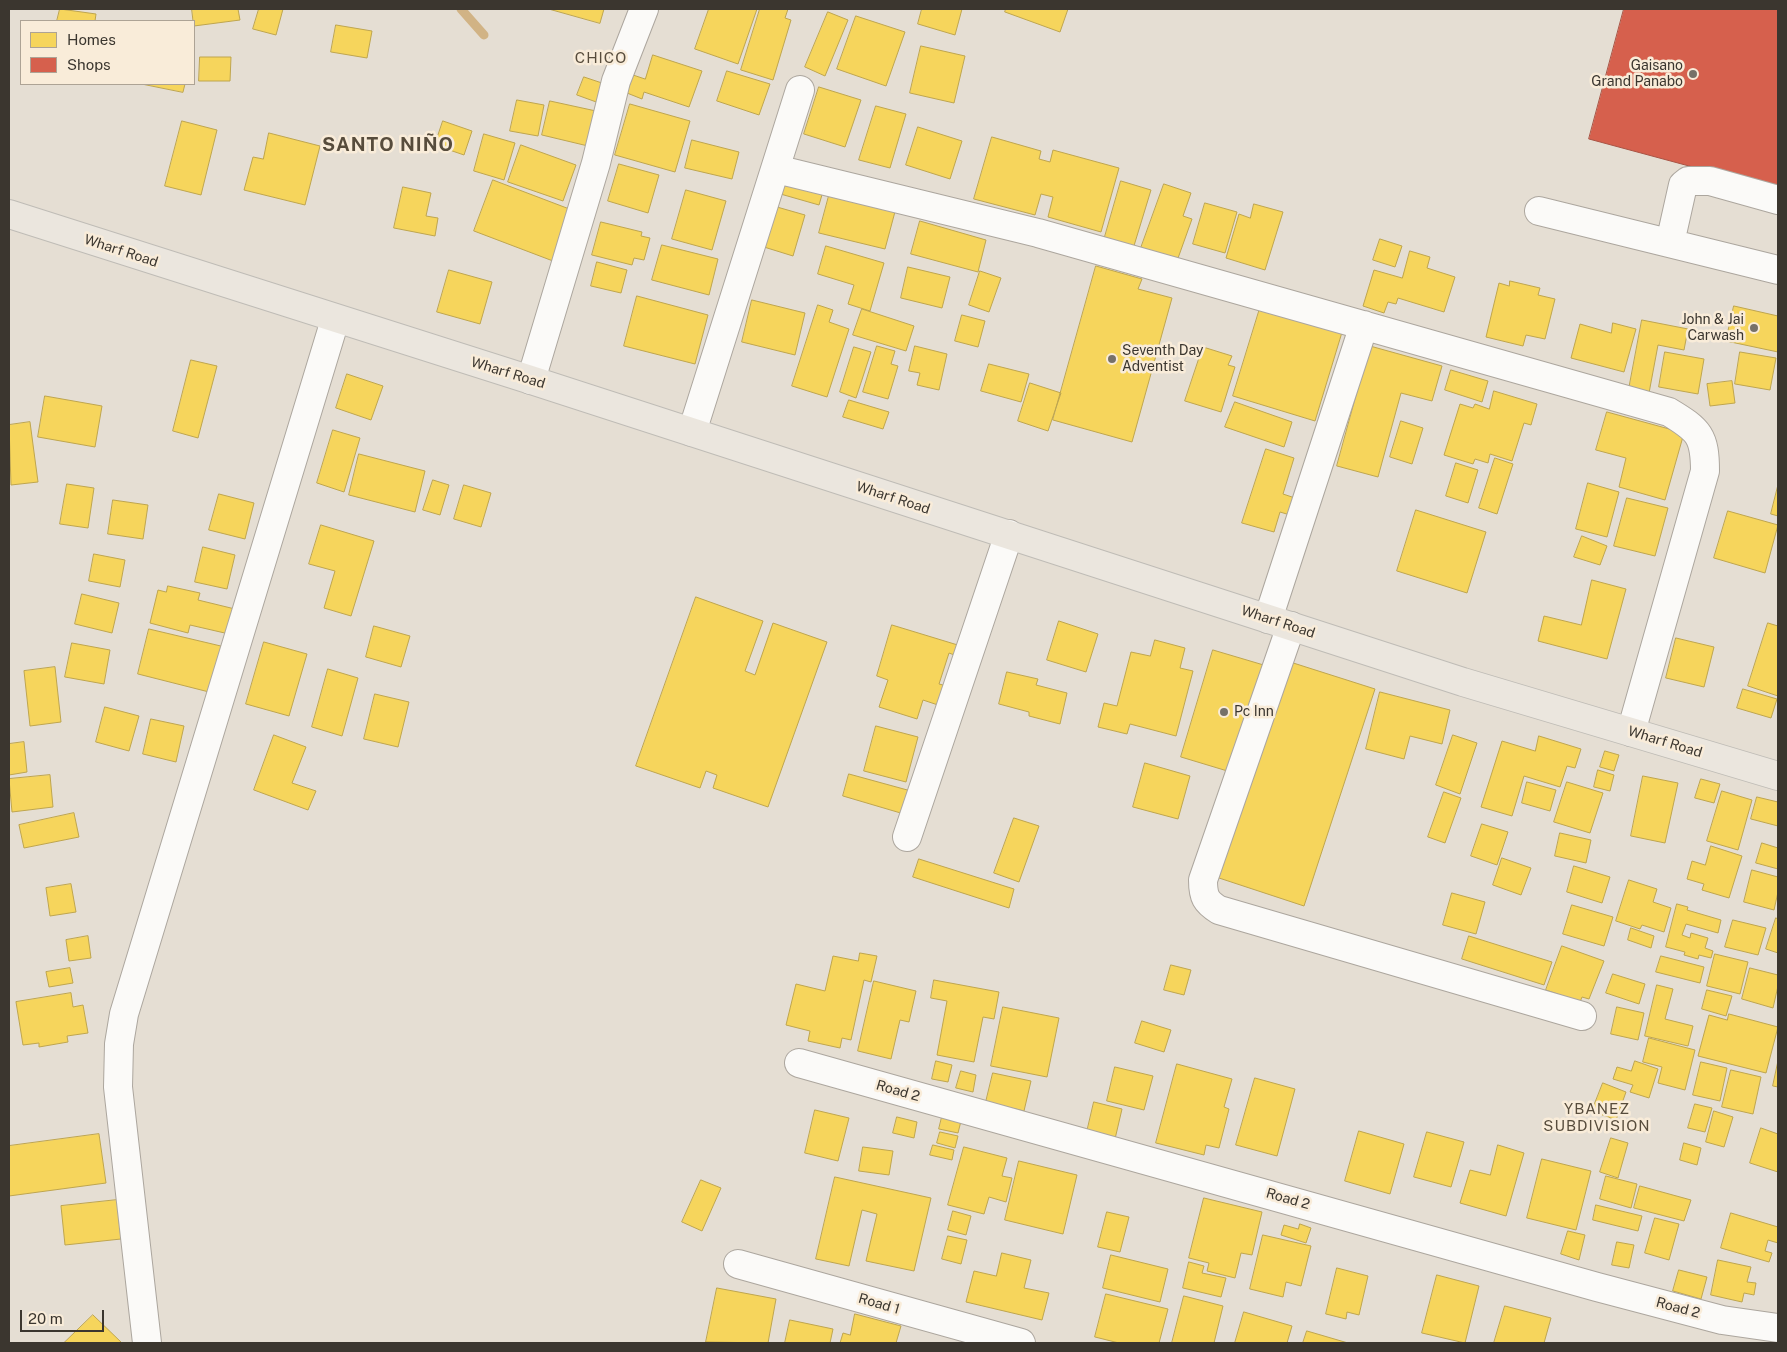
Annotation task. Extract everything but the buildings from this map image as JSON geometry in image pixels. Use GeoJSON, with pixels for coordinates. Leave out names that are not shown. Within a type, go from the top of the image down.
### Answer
{"type":"FeatureCollection","features":[{"type":"Feature","properties":{"kind":"main road","name":"Wharf Road"},"geometry":{"type":"LineString","coordinates":[[9,214],[335,320],[531,380],[1463,682],[1778,776]]}},
{"type":"Feature","properties":{"kind":"street"},"geometry":{"type":"LineString","coordinates":[[531,380],[596,163],[616,81],[644,9]]}},
{"type":"Feature","properties":{"kind":"street"},"geometry":{"type":"LineString","coordinates":[[692,432],[800,90]]}},
{"type":"Feature","properties":{"kind":"street"},"geometry":{"type":"LineString","coordinates":[[776,168],[1038,234],[1364,324],[1669,412],[1692,426],[1705,447],[1706,471],[1631,732]]}},
{"type":"Feature","properties":{"kind":"street"},"geometry":{"type":"LineString","coordinates":[[1670,243],[1683,185],[1688,181],[1710,181],[1778,200]]}},
{"type":"Feature","properties":{"kind":"street"},"geometry":{"type":"LineString","coordinates":[[1539,210],[1778,270]]}},
{"type":"Feature","properties":{"kind":"street"},"geometry":{"type":"LineString","coordinates":[[147,1343],[118,1087],[120,1044],[124,1014],[335,320]]}},
{"type":"Feature","properties":{"kind":"street"},"geometry":{"type":"LineString","coordinates":[[1364,324],[1280,622],[1203,880],[1203,893],[1206,902],[1229,913],[1582,1016]]}},
{"type":"Feature","properties":{"kind":"street"},"geometry":{"type":"LineString","coordinates":[[907,837],[1009,534]]}},
{"type":"Feature","properties":{"kind":"street","name":"Road 2"},"geometry":{"type":"LineString","coordinates":[[799,1064],[1597,1287],[1722,1320],[1778,1328]]}},
{"type":"Feature","properties":{"kind":"street","name":"Road 1"},"geometry":{"type":"LineString","coordinates":[[738,1264],[1021,1343]]}},
{"type":"Feature","properties":{"kind":"waterway"},"geometry":{"type":"LineString","coordinates":[[461,9],[484,35]]}},
{"type":"Feature","properties":{"kind":"place","name":"Gaisano Grand Panabo"},"geometry":{"type":"Point","coordinates":[1693,74]}},
{"type":"Feature","properties":{"kind":"place","name":"John & Jai Carwash"},"geometry":{"type":"Point","coordinates":[1754,328]}},
{"type":"Feature","properties":{"kind":"place","name":"Seventh Day Adventist"},"geometry":{"type":"Point","coordinates":[1112,359]}},
{"type":"Feature","properties":{"kind":"place","name":"Pc Inn"},"geometry":{"type":"Point","coordinates":[1224,712]}},
{"type":"Feature","properties":{"kind":"district","name":"CHICO"},"geometry":{"type":"Point","coordinates":[601,58]}},
{"type":"Feature","properties":{"kind":"district","name":"SANTO NIÑO"},"geometry":{"type":"Point","coordinates":[388,145]}},
{"type":"Feature","properties":{"kind":"district","name":"YBANEZ SUBDIVISION"},"geometry":{"type":"Point","coordinates":[1597,1118]}}]}
